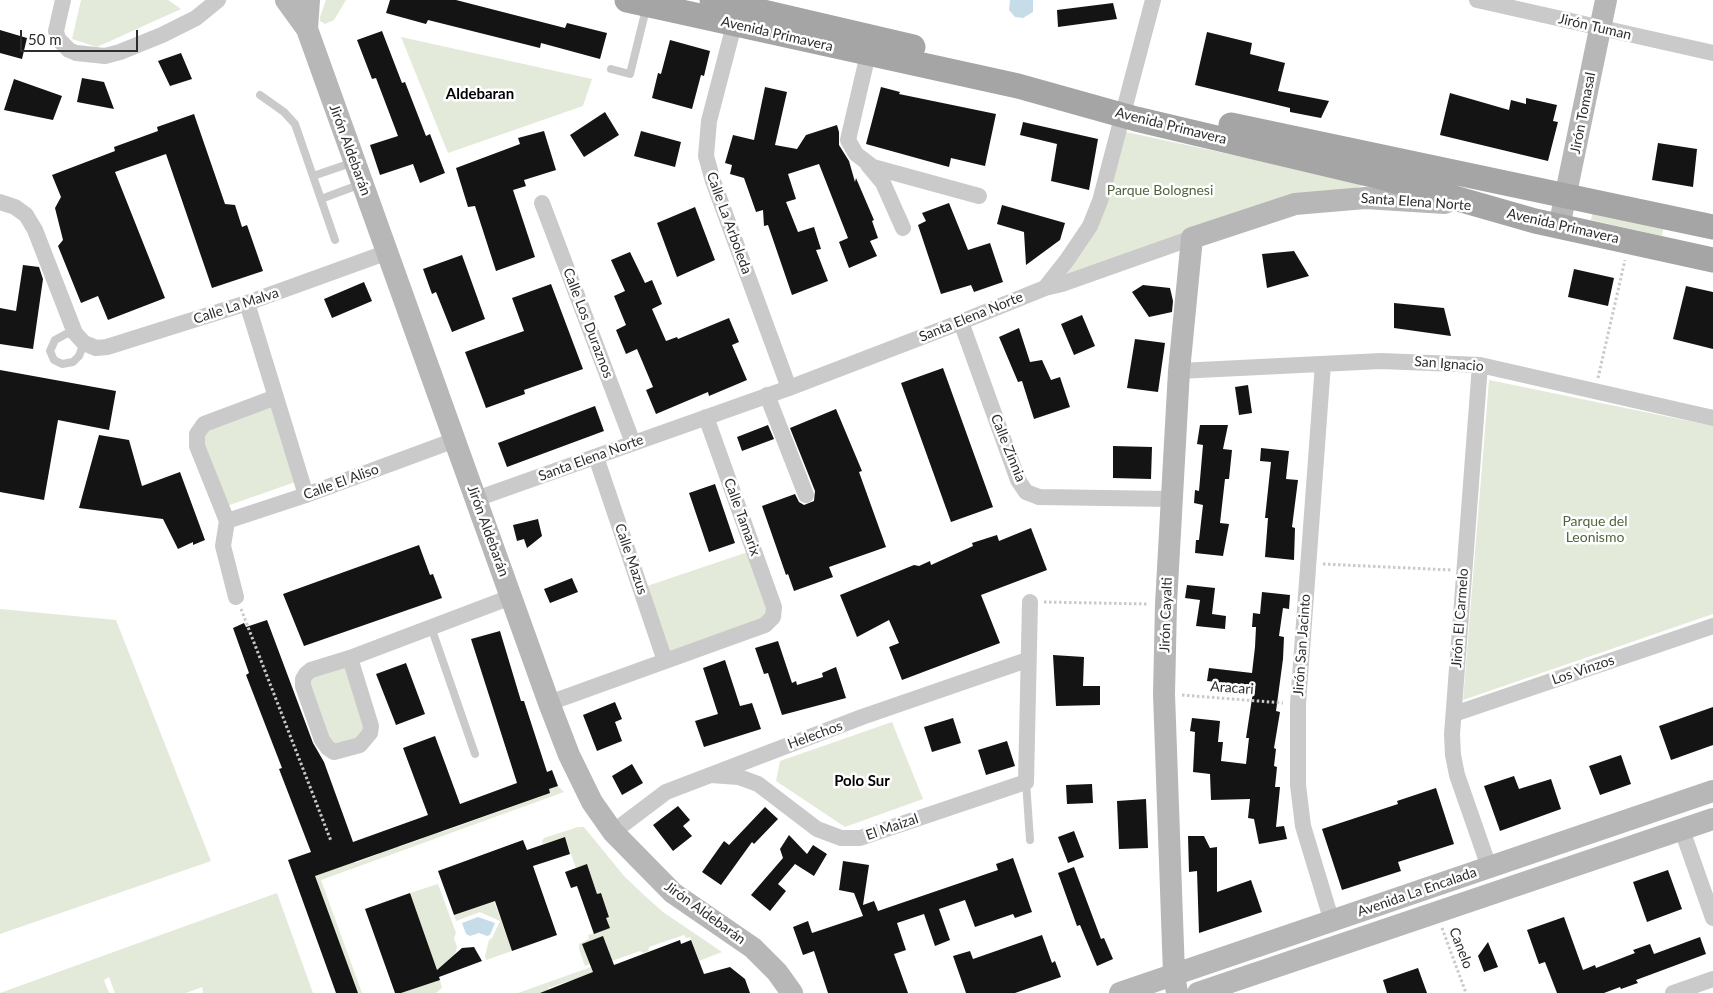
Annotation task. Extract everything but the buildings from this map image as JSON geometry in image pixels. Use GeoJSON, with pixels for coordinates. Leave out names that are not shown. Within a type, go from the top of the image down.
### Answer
{"type":"FeatureCollection","features":[{"type":"Feature","properties":{"kind":"main road","name":"Avenida Primavera"},"geometry":{"type":"LineString","coordinates":[[712,0],[767,6],[1478,206],[1559,227],[1713,260]]}},
{"type":"Feature","properties":{"kind":"main road","name":"Avenida Primavera"},"geometry":{"type":"LineString","coordinates":[[637,2],[734,25],[1018,86],[1242,127],[1566,194],[1713,227]]}},
{"type":"Feature","properties":{"kind":"main road"},"geometry":{"type":"LineString","coordinates":[[1676,252],[1684,221]]}},
{"type":"Feature","properties":{"kind":"street"},"geometry":{"type":"LineString","coordinates":[[63,0],[56,31],[62,45],[69,50],[88,55],[105,56],[120,52],[196,18],[218,0]]}},
{"type":"Feature","properties":{"kind":"street","name":"Jirón Aldebarán"},"geometry":{"type":"LineString","coordinates":[[286,0],[307,29],[549,703],[569,755],[592,802],[613,832],[673,892],[753,948],[777,972],[792,993]]}},
{"type":"Feature","properties":{"kind":"street"},"geometry":{"type":"LineString","coordinates":[[307,29],[309,0]]}},
{"type":"Feature","properties":{"kind":"street"},"geometry":{"type":"LineString","coordinates":[[1045,288],[1090,226],[1100,201],[1153,0]]}},
{"type":"Feature","properties":{"kind":"street","name":"Jirón Tuman"},"geometry":{"type":"LineString","coordinates":[[1477,0],[1713,53]]}},
{"type":"Feature","properties":{"kind":"street","name":"Jirón Tomasal"},"geometry":{"type":"LineString","coordinates":[[1559,227],[1606,0]]}},
{"type":"Feature","properties":{"kind":"street","name":"Calle La Arboleda"},"geometry":{"type":"LineString","coordinates":[[734,25],[709,122],[706,156],[713,181],[789,388]]}},
{"type":"Feature","properties":{"kind":"street"},"geometry":{"type":"LineString","coordinates":[[868,54],[848,140],[856,154],[883,183],[903,228]]}},
{"type":"Feature","properties":{"kind":"street"},"geometry":{"type":"LineString","coordinates":[[866,164],[979,196]]}},
{"type":"Feature","properties":{"kind":"street","name":"Santa Elena Norte"},"geometry":{"type":"LineString","coordinates":[[476,499],[789,388],[1045,288],[1062,284],[1269,211],[1295,204],[1342,198],[1402,198],[1478,206]]}},
{"type":"Feature","properties":{"kind":"street","name":"Calle La Malva"},"geometry":{"type":"LineString","coordinates":[[0,202],[15,207],[26,215],[35,230],[79,338],[96,348],[107,347],[247,303],[388,252]]}},
{"type":"Feature","properties":{"kind":"street","name":"Calle Los Duraznos"},"geometry":{"type":"LineString","coordinates":[[542,203],[633,443]]}},
{"type":"Feature","properties":{"kind":"street","name":"Jirón Cayalti"},"geometry":{"type":"LineString","coordinates":[[1176,984],[1164,694],[1171,500],[1179,371],[1192,238]]}},
{"type":"Feature","properties":{"kind":"street"},"geometry":{"type":"LineString","coordinates":[[247,303],[306,495]]}},
{"type":"Feature","properties":{"kind":"street","name":"Calle Zinnia"},"geometry":{"type":"LineString","coordinates":[[961,322],[1018,480],[1026,492],[1039,497],[1171,500]]}},
{"type":"Feature","properties":{"kind":"street","name":"San Ignacio"},"geometry":{"type":"LineString","coordinates":[[1179,371],[1381,361],[1480,365],[1713,418]]}},
{"type":"Feature","properties":{"kind":"street","name":"Jirón San Jacinto"},"geometry":{"type":"LineString","coordinates":[[1323,364],[1298,704],[1299,803],[1309,849],[1332,922]]}},
{"type":"Feature","properties":{"kind":"street","name":"Jirón El Carmelo"},"geometry":{"type":"LineString","coordinates":[[1480,365],[1454,714],[1453,755],[1457,774],[1489,867]]}},
{"type":"Feature","properties":{"kind":"street"},"geometry":{"type":"LineString","coordinates":[[767,395],[806,495]]}},
{"type":"Feature","properties":{"kind":"street"},"geometry":{"type":"LineString","coordinates":[[236,597],[223,546],[227,521],[197,446],[196,434],[204,424],[276,397]]}},
{"type":"Feature","properties":{"kind":"street","name":"Calle Tamarix"},"geometry":{"type":"LineString","coordinates":[[665,661],[765,625],[773,617],[774,607],[706,417]]}},
{"type":"Feature","properties":{"kind":"street","name":"Calle El Aliso"},"geometry":{"type":"LineString","coordinates":[[227,521],[306,495],[455,440]]}},
{"type":"Feature","properties":{"kind":"street","name":"Calle Mazus"},"geometry":{"type":"LineString","coordinates":[[596,457],[665,661]]}},
{"type":"Feature","properties":{"kind":"street"},"geometry":{"type":"LineString","coordinates":[[350,658],[371,726],[370,733],[360,745],[334,752],[322,740],[303,686],[303,680],[311,670],[350,658],[511,596]]}},
{"type":"Feature","properties":{"kind":"street"},"geometry":{"type":"LineString","coordinates":[[1026,782],[1030,602]]}},
{"type":"Feature","properties":{"kind":"street","name":"Los Vinzos"},"geometry":{"type":"LineString","coordinates":[[1454,714],[1713,626]]}},
{"type":"Feature","properties":{"kind":"street","name":"Helechos"},"geometry":{"type":"LineString","coordinates":[[613,832],[666,792],[762,754],[938,690],[1028,660]]}},
{"type":"Feature","properties":{"kind":"street"},"geometry":{"type":"LineString","coordinates":[[549,703],[665,661]]}},
{"type":"Feature","properties":{"kind":"street"},"geometry":{"type":"LineString","coordinates":[[758,784],[762,754]]}},
{"type":"Feature","properties":{"kind":"street","name":"El Maizal"},"geometry":{"type":"LineString","coordinates":[[711,775],[739,777],[758,784],[817,829],[841,838],[860,838],[1026,782]]}},
{"type":"Feature","properties":{"kind":"street","name":"Avenida La Encalada"},"geometry":{"type":"LineString","coordinates":[[1120,993],[1176,984],[1332,922],[1713,791]]}},
{"type":"Feature","properties":{"kind":"street","name":"Avenida La Encalada"},"geometry":{"type":"LineString","coordinates":[[1198,993],[1713,819]]}},
{"type":"Feature","properties":{"kind":"street"},"geometry":{"type":"LineString","coordinates":[[1682,830],[1713,918]]}},
{"type":"Feature","properties":{"kind":"street"},"geometry":{"type":"LineString","coordinates":[[1673,993],[1713,979]]}},
{"type":"Feature","properties":{"kind":"lane"},"geometry":{"type":"LineString","coordinates":[[611,69],[630,74],[637,2]]}},
{"type":"Feature","properties":{"kind":"lane"},"geometry":{"type":"LineString","coordinates":[[260,95],[284,112],[295,124],[335,240]]}},
{"type":"Feature","properties":{"kind":"lane"},"geometry":{"type":"LineString","coordinates":[[313,176],[354,162]]}},
{"type":"Feature","properties":{"kind":"lane"},"geometry":{"type":"LineString","coordinates":[[321,199],[362,184]]}},
{"type":"Feature","properties":{"kind":"lane"},"geometry":{"type":"LineString","coordinates":[[430,627],[475,754]]}},
{"type":"Feature","properties":{"kind":"lane"},"geometry":{"type":"LineString","coordinates":[[1026,782],[1030,840]]}},
{"type":"Feature","properties":{"kind":"path"},"geometry":{"type":"LineString","coordinates":[[1595,391],[1630,242]]}},
{"type":"Feature","properties":{"kind":"path"},"geometry":{"type":"LineString","coordinates":[[1307,563],[1464,571]]}},
{"type":"Feature","properties":{"kind":"path"},"geometry":{"type":"LineString","coordinates":[[236,597],[331,841]]}},
{"type":"Feature","properties":{"kind":"path"},"geometry":{"type":"LineString","coordinates":[[1030,602],[1166,604]]}},
{"type":"Feature","properties":{"kind":"path","name":"Aracari"},"geometry":{"type":"LineString","coordinates":[[1164,694],[1298,704]]}},
{"type":"Feature","properties":{"kind":"path","name":"Canelo"},"geometry":{"type":"LineString","coordinates":[[1436,912],[1466,993]]}},
{"type":"Feature","properties":{"kind":"green space"},"geometry":{"type":"Polygon","coordinates":[[[81,0],[168,0],[181,9],[97,47],[72,39],[81,0]]]}},
{"type":"Feature","properties":{"kind":"green space"},"geometry":{"type":"Polygon","coordinates":[[[326,0],[346,0],[334,20],[325,24],[320,21],[320,17],[326,0]]]}},
{"type":"Feature","properties":{"kind":"green space"},"geometry":{"type":"Polygon","coordinates":[[[401,37],[592,79],[583,106],[448,153],[401,37]]]}},
{"type":"Feature","properties":{"kind":"green space","name":"Parque Bolognesi"},"geometry":{"type":"Polygon","coordinates":[[[1126,132],[1359,182],[1362,186],[1061,277],[1126,132]]]}},
{"type":"Feature","properties":{"kind":"green space"},"geometry":{"type":"Polygon","coordinates":[[[1594,205],[1664,223],[1662,236],[1591,220],[1594,205]]]}},
{"type":"Feature","properties":{"kind":"green space","name":"Parque del Leonismo"},"geometry":{"type":"Polygon","coordinates":[[[1489,380],[1713,426],[1713,614],[1463,700],[1489,380]]]}},
{"type":"Feature","properties":{"kind":"green space"},"geometry":{"type":"Polygon","coordinates":[[[273,405],[301,480],[224,507],[197,432],[273,405]]]}},
{"type":"Feature","properties":{"kind":"green space"},"geometry":{"type":"Polygon","coordinates":[[[754,550],[773,617],[665,661],[641,588],[754,550]]]}},
{"type":"Feature","properties":{"kind":"green space"},"geometry":{"type":"Polygon","coordinates":[[[0,609],[116,620],[211,861],[0,934],[0,609]]]}},
{"type":"Feature","properties":{"kind":"green space"},"geometry":{"type":"Polygon","coordinates":[[[351,661],[371,733],[334,752],[307,678],[351,661]]]}},
{"type":"Feature","properties":{"kind":"green space"},"geometry":{"type":"Polygon","coordinates":[[[892,722],[923,799],[845,827],[776,781],[780,761],[892,722]]]}},
{"type":"Feature","properties":{"kind":"green space"},"geometry":{"type":"Polygon","coordinates":[[[558,786],[564,792],[321,880],[362,993],[358,993],[310,872],[324,873],[354,860],[355,863],[379,854],[378,851],[397,844],[399,847],[422,839],[421,836],[440,829],[442,832],[550,793],[549,789],[558,786]]]}},
{"type":"Feature","properties":{"kind":"green space"},"geometry":{"type":"Polygon","coordinates":[[[578,827],[584,827],[624,876],[663,912],[722,952],[699,961],[690,937],[686,938],[684,935],[649,947],[648,951],[644,953],[640,951],[606,963],[609,952],[603,937],[583,944],[590,964],[585,966],[579,944],[589,939],[588,935],[610,928],[606,918],[609,917],[601,893],[597,894],[587,865],[576,868],[565,837],[543,844],[542,841],[544,838],[578,827]]]}},
{"type":"Feature","properties":{"kind":"green space"},"geometry":{"type":"Polygon","coordinates":[[[438,884],[456,933],[454,938],[457,947],[452,964],[439,977],[410,893],[438,884]]]}},
{"type":"Feature","properties":{"kind":"green space"},"geometry":{"type":"Polygon","coordinates":[[[277,893],[313,993],[202,993],[202,987],[186,993],[115,993],[109,977],[104,980],[109,993],[0,993],[277,893]]]}},
{"type":"Feature","properties":{"kind":"green space"},"geometry":{"type":"Polygon","coordinates":[[[494,901],[512,951],[486,960],[485,956],[489,940],[492,938],[500,921],[480,912],[456,921],[454,915],[494,901]]]}},
{"type":"Feature","properties":{"kind":"green space"},"geometry":{"type":"Polygon","coordinates":[[[591,967],[594,975],[573,983],[572,980],[548,988],[549,991],[545,993],[518,993],[591,967]]]}},
{"type":"Feature","properties":{"kind":"green space"},"geometry":{"type":"Polygon","coordinates":[[[440,980],[442,988],[436,993],[401,993],[440,980]]]}},
{"type":"Feature","properties":{"kind":"water"},"geometry":{"type":"Polygon","coordinates":[[[1010,0],[1033,0],[1033,12],[1023,18],[1015,17],[1009,10],[1010,0]]]}},
{"type":"Feature","properties":{"kind":"water"},"geometry":{"type":"Polygon","coordinates":[[[478,917],[495,923],[490,935],[487,936],[479,933],[470,936],[466,934],[462,923],[478,917]]]}},
{"type":"Feature","properties":{"kind":"district","name":"Aldebaran"},"geometry":{"type":"Point","coordinates":[480,94]}},
{"type":"Feature","properties":{"kind":"district","name":"Polo Sur"},"geometry":{"type":"Point","coordinates":[862,781]}}]}
